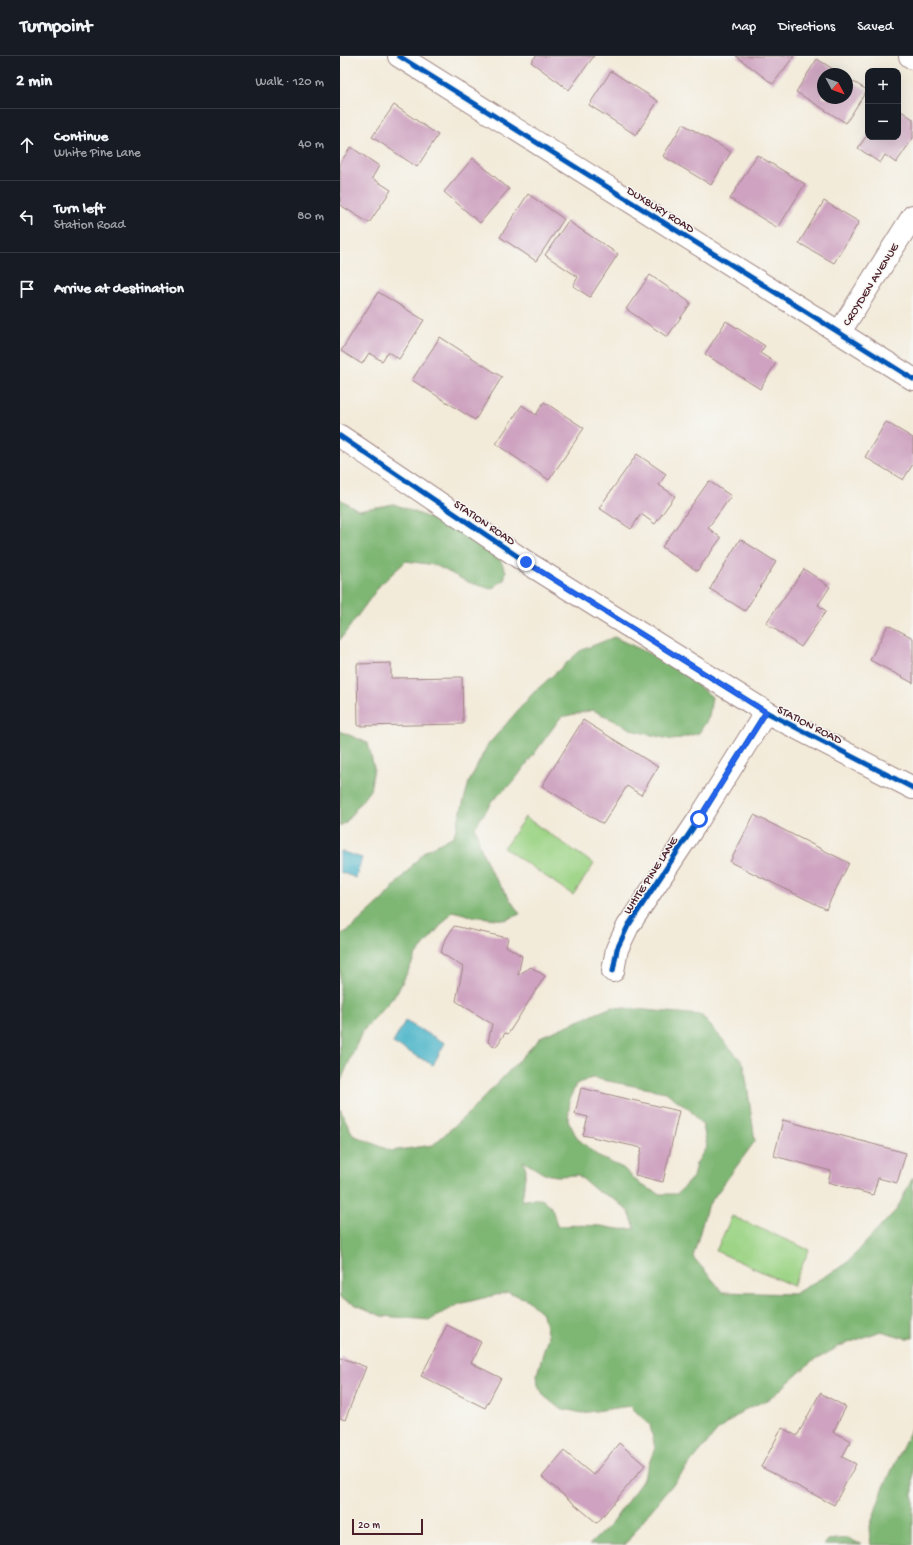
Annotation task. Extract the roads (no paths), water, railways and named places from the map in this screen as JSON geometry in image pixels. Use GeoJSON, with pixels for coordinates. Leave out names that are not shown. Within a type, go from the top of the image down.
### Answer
{"type":"FeatureCollection","features":[{"type":"Feature","properties":{"kind":"street","name":"DUXBURY ROAD"},"geometry":{"type":"LineString","coordinates":[[399,56],[913,379]]}},
{"type":"Feature","properties":{"kind":"street","name":"CROYDEN AVENUE"},"geometry":{"type":"LineString","coordinates":[[839,333],[913,216]]}},
{"type":"Feature","properties":{"kind":"street","name":"STATION ROAD"},"geometry":{"type":"LineString","coordinates":[[340,436],[539,570],[766,712],[913,788]]}},
{"type":"Feature","properties":{"kind":"street","name":"WHITE PINE LANE"},"geometry":{"type":"LineString","coordinates":[[613,972],[617,949],[622,937],[699,819],[766,712]]}},
{"type":"Feature","properties":{"kind":"water"},"geometry":{"type":"Polygon","coordinates":[[[340,851],[362,858],[356,878],[340,872],[340,851]]]}},
{"type":"Feature","properties":{"kind":"water"},"geometry":{"type":"Polygon","coordinates":[[[405,1021],[445,1043],[433,1065],[393,1043],[405,1021]]]}}]}
